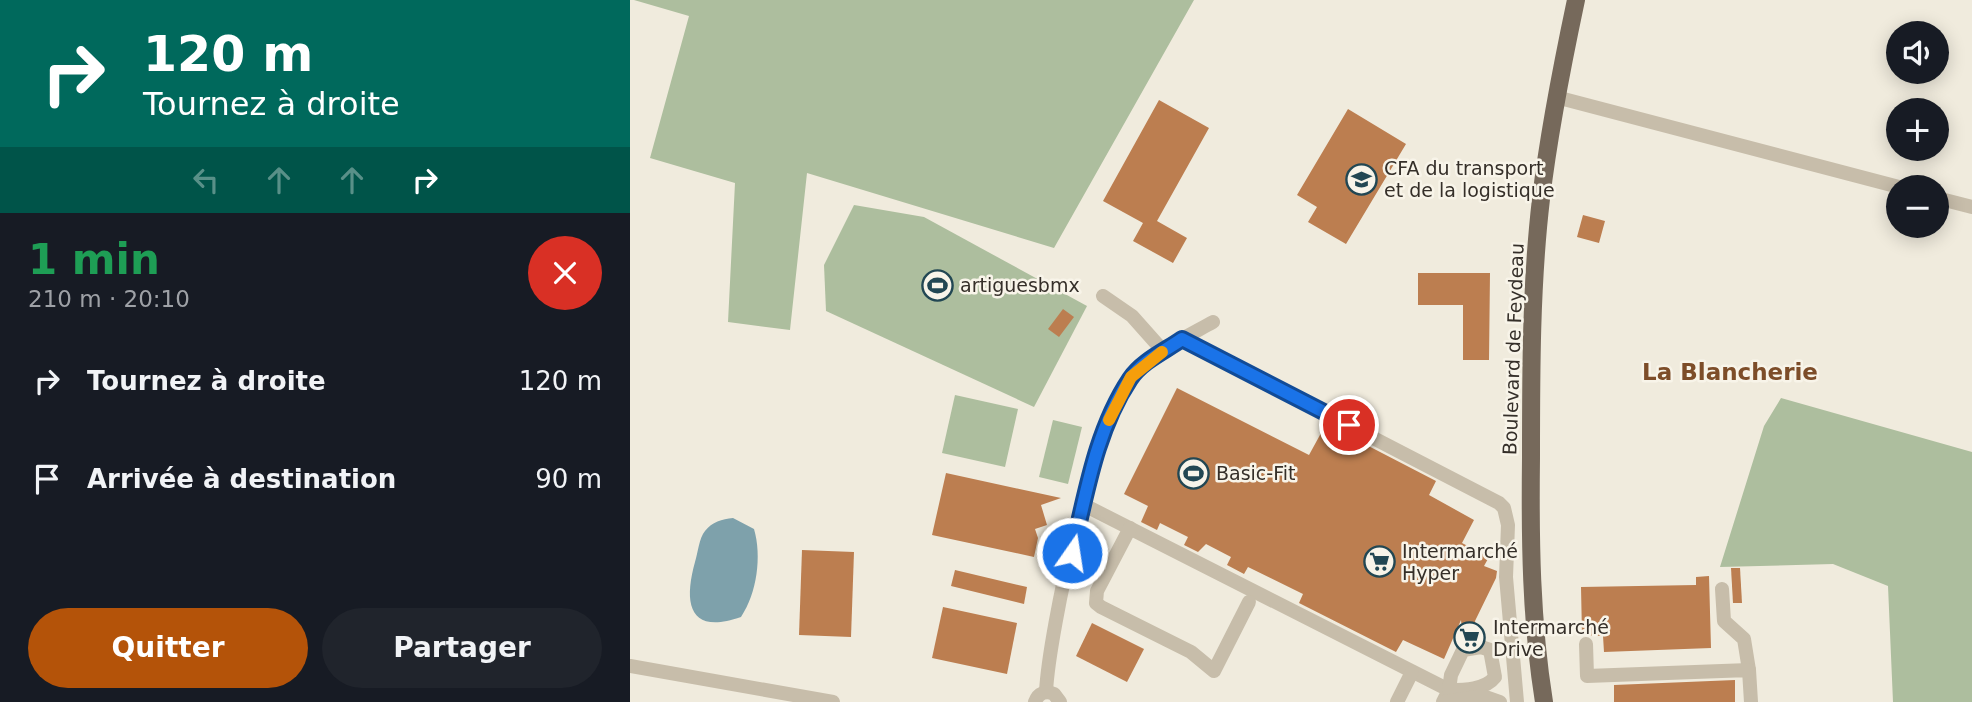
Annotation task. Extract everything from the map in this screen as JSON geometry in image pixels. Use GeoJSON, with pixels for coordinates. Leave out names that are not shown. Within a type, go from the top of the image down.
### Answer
{"type":"FeatureCollection","features":[{"type":"Feature","properties":{"kind":"main road","name":"Boulevard de Feydeau"},"geometry":{"type":"LineString","coordinates":[[1544,702],[1535,648],[1531,557],[1531,411],[1541,201],[1556,97],[1576,0]]}},
{"type":"Feature","properties":{"kind":"street"},"geometry":{"type":"LineString","coordinates":[[1556,97],[1886,184]]}},
{"type":"Feature","properties":{"kind":"street"},"geometry":{"type":"LineString","coordinates":[[1949,201],[1972,207]]}},
{"type":"Feature","properties":{"kind":"street"},"geometry":{"type":"LineString","coordinates":[[1103,296],[1132,316],[1164,352]]}},
{"type":"Feature","properties":{"kind":"street"},"geometry":{"type":"LineString","coordinates":[[1046,692],[1052,640],[1092,466],[1107,424],[1131,377],[1182,339],[1213,322]]}},
{"type":"Feature","properties":{"kind":"street"},"geometry":{"type":"LineString","coordinates":[[1182,339],[1499,503],[1504,508],[1508,525],[1506,577],[1517,702]]}},
{"type":"Feature","properties":{"kind":"street"},"geometry":{"type":"LineString","coordinates":[[1084,505],[1255,599],[1446,696],[1483,696],[1499,701],[1490,650],[1481,647],[1463,650],[1451,675],[1446,696]]}},
{"type":"Feature","properties":{"kind":"street"},"geometry":{"type":"LineString","coordinates":[[1130,528],[1097,591],[1096,603],[1191,653],[1214,671],[1255,599]]}},
{"type":"Feature","properties":{"kind":"street"},"geometry":{"type":"LineString","coordinates":[[1721,589],[1724,621],[1744,639],[1751,702]]}},
{"type":"Feature","properties":{"kind":"street"},"geometry":{"type":"LineString","coordinates":[[1229,659],[1255,599]]}},
{"type":"Feature","properties":{"kind":"street"},"geometry":{"type":"LineString","coordinates":[[1586,644],[1587,676],[1749,670]]}},
{"type":"Feature","properties":{"kind":"street"},"geometry":{"type":"LineString","coordinates":[[630,666],[833,702]]}},
{"type":"Feature","properties":{"kind":"street"},"geometry":{"type":"LineString","coordinates":[[1388,702],[1406,675]]}},
{"type":"Feature","properties":{"kind":"street"},"geometry":{"type":"LineString","coordinates":[[1397,702],[1406,675]]}},
{"type":"Feature","properties":{"kind":"street"},"geometry":{"type":"LineString","coordinates":[[1446,696],[1483,686],[1494,677]]}},
{"type":"Feature","properties":{"kind":"street"},"geometry":{"type":"LineString","coordinates":[[1035,702],[1039,695],[1046,692],[1054,694],[1060,702]]}},
{"type":"Feature","properties":{"kind":"green space"},"geometry":{"type":"Polygon","coordinates":[[[634,0],[1194,0],[1054,248],[807,173],[790,330],[728,322],[735,183],[650,158],[689,16],[634,0]]]}},
{"type":"Feature","properties":{"kind":"green space","name":"artiguesbmx"},"geometry":{"type":"Polygon","coordinates":[[[854,205],[924,217],[1087,306],[1034,407],[826,311],[824,265],[854,205]]]}},
{"type":"Feature","properties":{"kind":"green space"},"geometry":{"type":"Polygon","coordinates":[[[955,395],[1018,409],[1005,467],[942,453],[955,395]]]}},
{"type":"Feature","properties":{"kind":"green space"},"geometry":{"type":"Polygon","coordinates":[[[1781,398],[1972,452],[1972,702],[1893,702],[1888,586],[1833,564],[1720,567],[1764,426],[1781,398]]]}},
{"type":"Feature","properties":{"kind":"green space"},"geometry":{"type":"Polygon","coordinates":[[[1053,420],[1082,427],[1068,484],[1039,477],[1053,420]]]}},
{"type":"Feature","properties":{"kind":"water"},"geometry":{"type":"Polygon","coordinates":[[[733,518],[754,529],[758,551],[757,574],[751,597],[741,617],[724,622],[711,622],[701,619],[694,612],[691,603],[691,577],[705,531],[717,522],[733,518]]]}},
{"type":"Feature","properties":{"kind":"building"},"geometry":{"type":"Polygon","coordinates":[[[1159,100],[1209,128],[1157,221],[1187,238],[1173,263],[1133,241],[1143,223],[1103,201],[1159,100]]]}},
{"type":"Feature","properties":{"kind":"building"},"geometry":{"type":"Polygon","coordinates":[[[1348,109],[1406,144],[1346,244],[1308,222],[1317,207],[1297,195],[1348,109]]]}},
{"type":"Feature","properties":{"kind":"building"},"geometry":{"type":"Polygon","coordinates":[[[1583,215],[1605,221],[1599,243],[1577,237],[1583,215]]]}},
{"type":"Feature","properties":{"kind":"building"},"geometry":{"type":"Polygon","coordinates":[[[1418,273],[1490,273],[1489,360],[1463,360],[1463,305],[1418,305],[1418,273]]]}},
{"type":"Feature","properties":{"kind":"building"},"geometry":{"type":"Polygon","coordinates":[[[1063,309],[1074,317],[1059,337],[1048,329],[1063,309]]]}},
{"type":"Feature","properties":{"kind":"building"},"geometry":{"type":"Polygon","coordinates":[[[1177,388],[1309,455],[1326,424],[1436,481],[1429,495],[1474,520],[1462,543],[1489,557],[1484,566],[1497,571],[1475,621],[1478,638],[1463,640],[1461,620],[1444,659],[1403,640],[1396,652],[1299,603],[1303,594],[1248,567],[1244,574],[1227,565],[1231,557],[1206,544],[1198,552],[1184,545],[1188,537],[1160,523],[1157,530],[1141,522],[1148,506],[1124,494],[1177,388]]]}},
{"type":"Feature","properties":{"kind":"building"},"geometry":{"type":"Polygon","coordinates":[[[946,473],[1061,498],[1041,505],[1047,525],[1035,529],[1038,538],[1034,557],[932,535],[946,473]]]}},
{"type":"Feature","properties":{"kind":"building"},"geometry":{"type":"Polygon","coordinates":[[[802,550],[854,552],[851,637],[799,635],[802,550]]]}},
{"type":"Feature","properties":{"kind":"building"},"geometry":{"type":"Polygon","coordinates":[[[1731,568],[1740,568],[1742,603],[1733,603],[1731,568]]]}},
{"type":"Feature","properties":{"kind":"building"},"geometry":{"type":"Polygon","coordinates":[[[955,570],[1027,587],[1024,604],[951,586],[955,570]]]}},
{"type":"Feature","properties":{"kind":"building"},"geometry":{"type":"Polygon","coordinates":[[[1709,576],[1711,648],[1604,652],[1603,636],[1582,635],[1581,587],[1696,585],[1696,577],[1709,576]]]}},
{"type":"Feature","properties":{"kind":"building"},"geometry":{"type":"Polygon","coordinates":[[[943,607],[1017,623],[1007,674],[932,658],[943,607]]]}},
{"type":"Feature","properties":{"kind":"building"},"geometry":{"type":"Polygon","coordinates":[[[1092,623],[1144,649],[1127,682],[1076,656],[1092,623]]]}},
{"type":"Feature","properties":{"kind":"building"},"geometry":{"type":"Polygon","coordinates":[[[1735,680],[1735,702],[1614,702],[1614,685],[1735,680]]]}},
{"type":"Feature","properties":{"kind":"slow traffic"},"geometry":{"type":"LineString","coordinates":[[1109,420],[1131,377],[1162,352]]}},
{"type":"Feature","properties":{"kind":"place","name":"CFA du transport et de la logistique"},"geometry":{"type":"Point","coordinates":[1361,179]}},
{"type":"Feature","properties":{"kind":"place","name":"artiguesbmx"},"geometry":{"type":"Point","coordinates":[937,285]}},
{"type":"Feature","properties":{"kind":"place","name":"Basic-Fit"},"geometry":{"type":"Point","coordinates":[1193,473]}},
{"type":"Feature","properties":{"kind":"place","name":"Intermarché Hyper"},"geometry":{"type":"Point","coordinates":[1379,562]}},
{"type":"Feature","properties":{"kind":"place","name":"Intermarché Drive"},"geometry":{"type":"Point","coordinates":[1470,638]}},
{"type":"Feature","properties":{"kind":"district","name":"La Blancherie"},"geometry":{"type":"Point","coordinates":[1730,372]}},
{"type":"Feature","properties":{"kind":"route"},"geometry":{"type":"LineString","coordinates":[[1072,553],[1092,466],[1107,424],[1131,377],[1182,339],[1349,425]]}}]}
